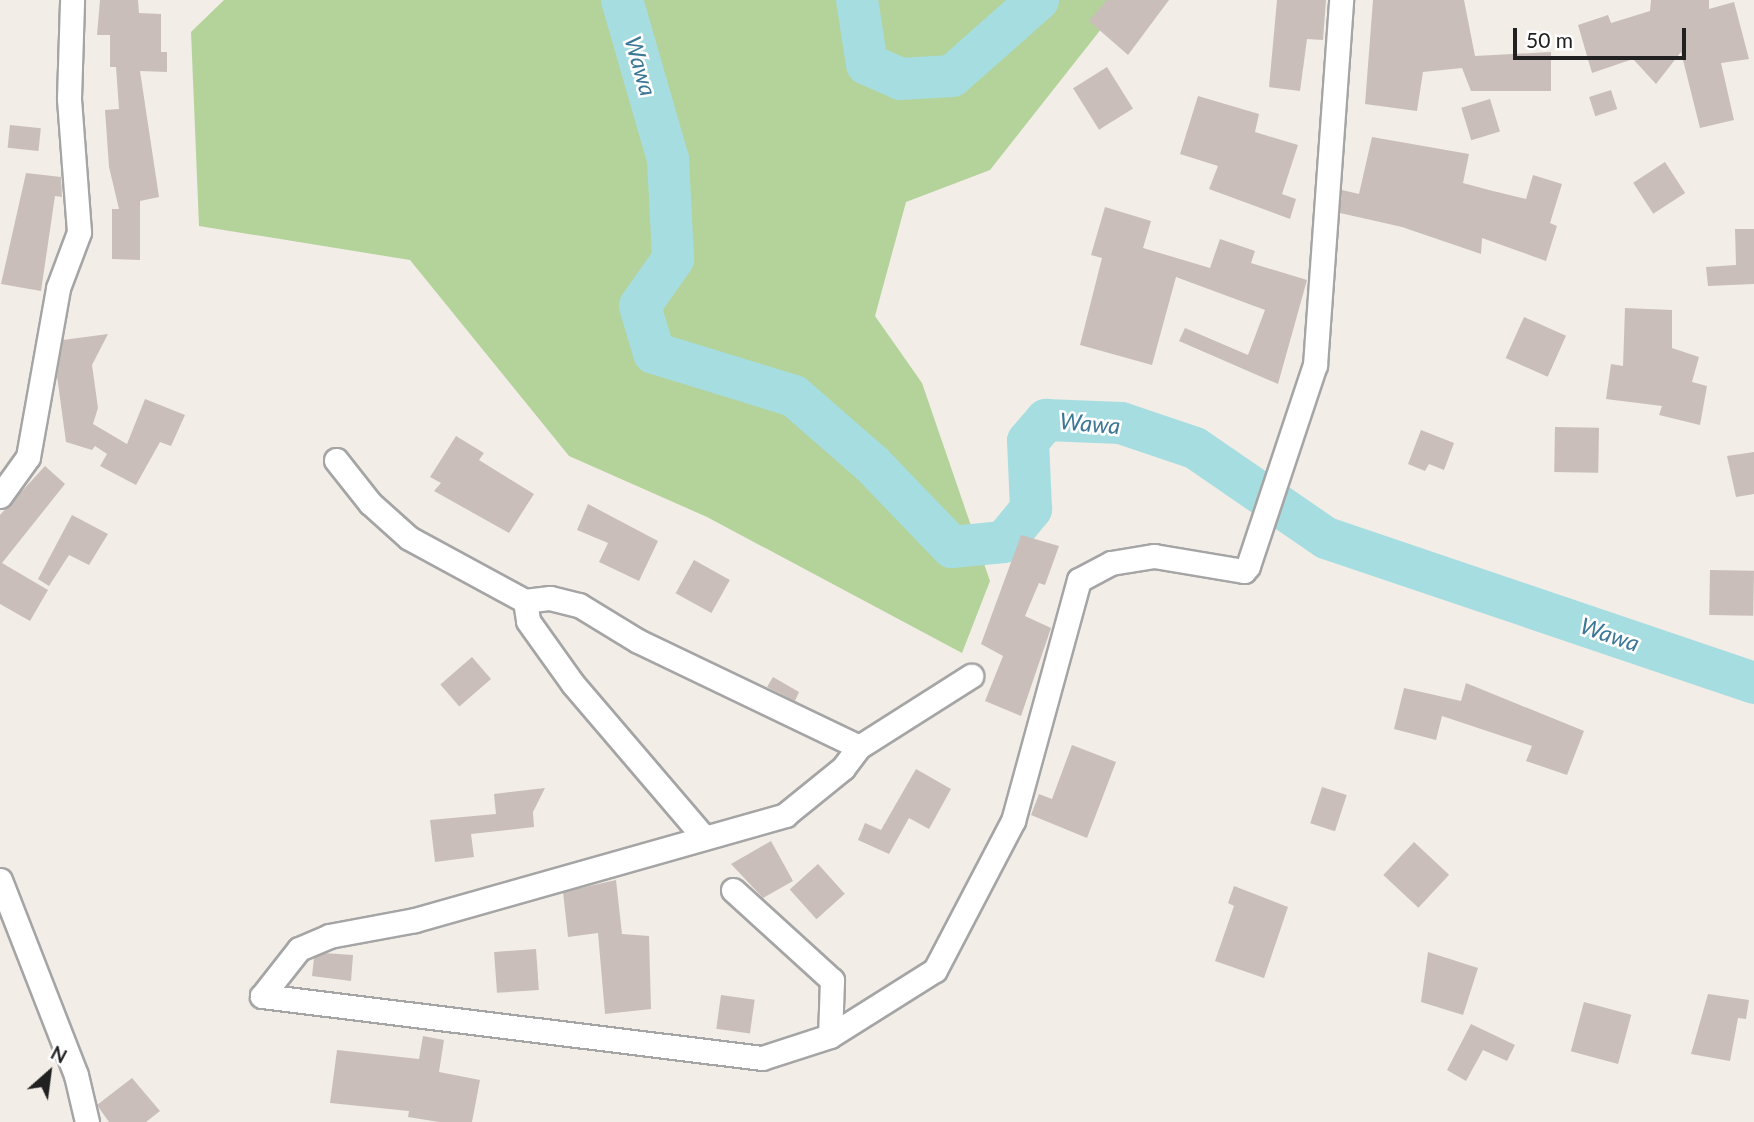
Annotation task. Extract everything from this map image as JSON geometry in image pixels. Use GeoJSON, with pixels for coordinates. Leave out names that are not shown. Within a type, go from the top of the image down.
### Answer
{"type":"FeatureCollection","features":[{"type":"Feature","properties":{"kind":"street"},"geometry":{"type":"LineString","coordinates":[[0,496],[28,457],[58,288],[79,232],[69,98],[72,0]]}},
{"type":"Feature","properties":{"kind":"street"},"geometry":{"type":"LineString","coordinates":[[971,676],[859,747],[843,768],[785,814],[702,835],[415,920],[329,936],[299,949],[262,996],[762,1058],[830,1036],[934,970],[1013,821],[1079,580],[1111,563],[1154,556],[1244,570],[1315,365],[1341,0]]}},
{"type":"Feature","properties":{"kind":"street"},"geometry":{"type":"LineString","coordinates":[[336,460],[370,503],[409,538],[525,601],[550,598],[579,605],[638,641],[859,747]]}},
{"type":"Feature","properties":{"kind":"street"},"geometry":{"type":"LineString","coordinates":[[525,601],[528,621],[573,684],[702,835]]}},
{"type":"Feature","properties":{"kind":"street"},"geometry":{"type":"LineString","coordinates":[[0,880],[76,1075],[87,1122]]}},
{"type":"Feature","properties":{"kind":"street"},"geometry":{"type":"LineString","coordinates":[[733,890],[832,980],[830,1036]]}},
{"type":"Feature","properties":{"kind":"green space"},"geometry":{"type":"Polygon","coordinates":[[[224,0],[1124,0],[990,170],[906,202],[875,316],[922,383],[990,581],[962,653],[707,517],[569,456],[410,260],[199,226],[191,32],[224,0]]]}},
{"type":"Feature","properties":{"kind":"building"},"geometry":{"type":"Polygon","coordinates":[[[100,0],[138,0],[139,13],[161,14],[161,52],[167,52],[167,72],[140,71],[159,197],[140,201],[140,260],[112,259],[112,209],[119,209],[109,167],[105,110],[119,109],[116,67],[110,67],[110,35],[97,35],[100,0]]]}},
{"type":"Feature","properties":{"kind":"building"},"geometry":{"type":"Polygon","coordinates":[[[1107,0],[1169,0],[1128,55],[1089,21],[1107,0]]]}},
{"type":"Feature","properties":{"kind":"building"},"geometry":{"type":"Polygon","coordinates":[[[1277,0],[1326,0],[1323,40],[1307,39],[1300,91],[1269,87],[1277,0]]]}},
{"type":"Feature","properties":{"kind":"building"},"geometry":{"type":"Polygon","coordinates":[[[1373,0],[1464,0],[1475,56],[1551,52],[1551,91],[1471,91],[1462,68],[1423,72],[1417,111],[1365,104],[1373,0]]]}},
{"type":"Feature","properties":{"kind":"building"},"geometry":{"type":"Polygon","coordinates":[[[1651,0],[1709,0],[1709,9],[1734,2],[1749,59],[1721,63],[1734,120],[1700,128],[1681,52],[1656,84],[1633,59],[1592,73],[1578,25],[1608,15],[1611,23],[1650,11],[1651,0]]]}},
{"type":"Feature","properties":{"kind":"building"},"geometry":{"type":"Polygon","coordinates":[[[1107,67],[1133,109],[1099,130],[1073,88],[1107,67]]]}},
{"type":"Feature","properties":{"kind":"building"},"geometry":{"type":"Polygon","coordinates":[[[1611,90],[1617,109],[1595,116],[1589,97],[1611,90]]]}},
{"type":"Feature","properties":{"kind":"building"},"geometry":{"type":"Polygon","coordinates":[[[1198,96],[1259,114],[1255,132],[1298,145],[1282,194],[1296,199],[1290,219],[1209,189],[1218,166],[1180,154],[1198,96]]]}},
{"type":"Feature","properties":{"kind":"building"},"geometry":{"type":"Polygon","coordinates":[[[1490,99],[1500,132],[1471,140],[1461,108],[1490,99]]]}},
{"type":"Feature","properties":{"kind":"building"},"geometry":{"type":"Polygon","coordinates":[[[10,125],[41,128],[38,151],[8,148],[10,125]]]}},
{"type":"Feature","properties":{"kind":"building"},"geometry":{"type":"Polygon","coordinates":[[[1372,137],[1469,154],[1463,183],[1489,190],[1526,199],[1533,175],[1562,184],[1550,223],[1557,226],[1546,261],[1482,238],[1481,254],[1402,227],[1340,213],[1342,190],[1359,194],[1372,137]]]}},
{"type":"Feature","properties":{"kind":"building"},"geometry":{"type":"Polygon","coordinates":[[[1665,162],[1685,193],[1653,214],[1633,183],[1665,162]]]}},
{"type":"Feature","properties":{"kind":"building"},"geometry":{"type":"Polygon","coordinates":[[[26,173],[61,177],[62,197],[55,196],[41,291],[1,284],[26,173]]]}},
{"type":"Feature","properties":{"kind":"building"},"geometry":{"type":"Polygon","coordinates":[[[1105,207],[1151,221],[1143,248],[1210,268],[1220,239],[1255,251],[1251,263],[1307,280],[1278,384],[1179,341],[1185,328],[1248,355],[1265,310],[1176,277],[1152,365],[1080,345],[1102,258],[1091,255],[1105,207]]]}},
{"type":"Feature","properties":{"kind":"building"},"geometry":{"type":"Polygon","coordinates":[[[1735,229],[1754,229],[1754,284],[1708,286],[1706,267],[1736,265],[1735,229]]]}},
{"type":"Feature","properties":{"kind":"building"},"geometry":{"type":"Polygon","coordinates":[[[1625,308],[1672,310],[1672,348],[1699,357],[1692,382],[1707,386],[1700,425],[1659,415],[1662,406],[1606,399],[1611,364],[1623,366],[1625,308]]]}},
{"type":"Feature","properties":{"kind":"building"},"geometry":{"type":"Polygon","coordinates":[[[1524,317],[1566,336],[1548,377],[1506,358],[1524,317]]]}},
{"type":"Feature","properties":{"kind":"building"},"geometry":{"type":"Polygon","coordinates":[[[108,334],[92,365],[98,408],[93,424],[127,444],[145,399],[185,415],[171,446],[160,442],[136,485],[100,466],[107,454],[95,446],[92,450],[66,442],[57,376],[63,340],[108,334]]]}},
{"type":"Feature","properties":{"kind":"building"},"geometry":{"type":"Polygon","coordinates":[[[1555,427],[1599,428],[1598,473],[1554,472],[1555,427]]]}},
{"type":"Feature","properties":{"kind":"building"},"geometry":{"type":"Polygon","coordinates":[[[1421,430],[1454,443],[1444,470],[1429,464],[1425,471],[1408,464],[1421,430]]]}},
{"type":"Feature","properties":{"kind":"building"},"geometry":{"type":"Polygon","coordinates":[[[456,436],[484,453],[479,460],[534,494],[509,533],[434,491],[441,483],[430,477],[456,436]]]}},
{"type":"Feature","properties":{"kind":"building"},"geometry":{"type":"Polygon","coordinates":[[[1754,452],[1754,494],[1736,497],[1727,456],[1754,452]]]}},
{"type":"Feature","properties":{"kind":"building"},"geometry":{"type":"Polygon","coordinates":[[[45,466],[65,484],[2,563],[48,590],[30,621],[0,604],[0,515],[45,466]]]}},
{"type":"Feature","properties":{"kind":"building"},"geometry":{"type":"Polygon","coordinates":[[[588,504],[658,541],[639,581],[599,562],[608,543],[577,530],[588,504]]]}},
{"type":"Feature","properties":{"kind":"building"},"geometry":{"type":"Polygon","coordinates":[[[72,515],[108,534],[89,565],[69,555],[49,586],[38,579],[72,515]]]}},
{"type":"Feature","properties":{"kind":"building"},"geometry":{"type":"Polygon","coordinates":[[[1021,535],[1059,546],[1045,585],[1039,583],[1025,616],[1051,628],[1021,716],[985,701],[1003,656],[981,644],[1021,535]]]}},
{"type":"Feature","properties":{"kind":"building"},"geometry":{"type":"Polygon","coordinates":[[[694,560],[730,580],[711,613],[676,593],[694,560]]]}},
{"type":"Feature","properties":{"kind":"building"},"geometry":{"type":"Polygon","coordinates":[[[1710,570],[1754,571],[1753,616],[1709,615],[1710,570]]]}},
{"type":"Feature","properties":{"kind":"building"},"geometry":{"type":"Polygon","coordinates":[[[472,657],[491,679],[459,706],[440,685],[472,657]]]}},
{"type":"Feature","properties":{"kind":"building"},"geometry":{"type":"Polygon","coordinates":[[[773,677],[799,692],[795,701],[767,687],[773,677]]]}},
{"type":"Feature","properties":{"kind":"building"},"geometry":{"type":"Polygon","coordinates":[[[1466,683],[1584,731],[1567,775],[1526,761],[1532,746],[1442,716],[1436,740],[1394,729],[1404,688],[1461,701],[1466,683]]]}},
{"type":"Feature","properties":{"kind":"building"},"geometry":{"type":"Polygon","coordinates":[[[1072,745],[1116,762],[1087,838],[1031,815],[1039,794],[1052,799],[1072,745]]]}},
{"type":"Feature","properties":{"kind":"building"},"geometry":{"type":"Polygon","coordinates":[[[916,769],[951,789],[929,829],[909,818],[889,854],[858,840],[865,823],[881,830],[916,769]]]}},
{"type":"Feature","properties":{"kind":"building"},"geometry":{"type":"Polygon","coordinates":[[[1322,787],[1347,795],[1335,831],[1310,823],[1322,787]]]}},
{"type":"Feature","properties":{"kind":"building"},"geometry":{"type":"Polygon","coordinates":[[[545,788],[533,812],[534,827],[471,834],[474,857],[435,862],[430,820],[496,814],[494,794],[545,788]]]}},
{"type":"Feature","properties":{"kind":"building"},"geometry":{"type":"Polygon","coordinates":[[[771,841],[793,881],[763,898],[731,864],[771,841]]]}},
{"type":"Feature","properties":{"kind":"building"},"geometry":{"type":"Polygon","coordinates":[[[1414,842],[1449,875],[1418,908],[1383,875],[1414,842]]]}},
{"type":"Feature","properties":{"kind":"building"},"geometry":{"type":"Polygon","coordinates":[[[818,864],[845,894],[817,919],[790,889],[818,864]]]}},
{"type":"Feature","properties":{"kind":"building"},"geometry":{"type":"Polygon","coordinates":[[[616,880],[622,934],[649,936],[651,1009],[605,1014],[598,933],[568,937],[563,892],[616,880]]]}},
{"type":"Feature","properties":{"kind":"building"},"geometry":{"type":"Polygon","coordinates":[[[1234,886],[1288,907],[1264,978],[1215,961],[1234,906],[1228,903],[1234,886]]]}},
{"type":"Feature","properties":{"kind":"building"},"geometry":{"type":"Polygon","coordinates":[[[536,949],[539,990],[497,993],[494,952],[536,949]]]}},
{"type":"Feature","properties":{"kind":"building"},"geometry":{"type":"Polygon","coordinates":[[[1428,952],[1478,968],[1463,1015],[1421,1002],[1428,952]]]}},
{"type":"Feature","properties":{"kind":"building"},"geometry":{"type":"Polygon","coordinates":[[[324,953],[353,955],[351,981],[312,976],[314,958],[324,953]]]}},
{"type":"Feature","properties":{"kind":"building"},"geometry":{"type":"Polygon","coordinates":[[[1708,994],[1749,1000],[1746,1019],[1738,1018],[1730,1061],[1691,1054],[1708,994]]]}},
{"type":"Feature","properties":{"kind":"building"},"geometry":{"type":"Polygon","coordinates":[[[721,995],[755,1000],[750,1033],[716,1029],[721,995]]]}},
{"type":"Feature","properties":{"kind":"building"},"geometry":{"type":"Polygon","coordinates":[[[1584,1002],[1631,1015],[1618,1064],[1571,1051],[1584,1002]]]}},
{"type":"Feature","properties":{"kind":"building"},"geometry":{"type":"Polygon","coordinates":[[[1471,1024],[1515,1045],[1507,1061],[1483,1050],[1466,1081],[1447,1070],[1471,1024]]]}},
{"type":"Feature","properties":{"kind":"building"},"geometry":{"type":"Polygon","coordinates":[[[423,1036],[444,1040],[439,1072],[480,1080],[472,1122],[439,1122],[408,1117],[409,1111],[330,1103],[337,1050],[419,1059],[423,1036]]]}},
{"type":"Feature","properties":{"kind":"building"},"geometry":{"type":"Polygon","coordinates":[[[132,1078],[160,1111],[146,1122],[109,1122],[97,1105],[132,1078]]]}},
{"type":"Feature","properties":{"kind":"waterway","name":"Wawa"},"geometry":{"type":"LineString","coordinates":[[622,0],[668,159],[673,259],[640,306],[654,353],[794,396],[873,465],[952,547],[1004,542],[1031,509],[1028,441],[1046,420],[1121,423],[1195,448],[1326,538],[1754,683]]}},
{"type":"Feature","properties":{"kind":"waterway","name":"Wawa"},"geometry":{"type":"LineString","coordinates":[[857,0],[867,64],[900,79],[952,76],[1038,0]]}}]}
